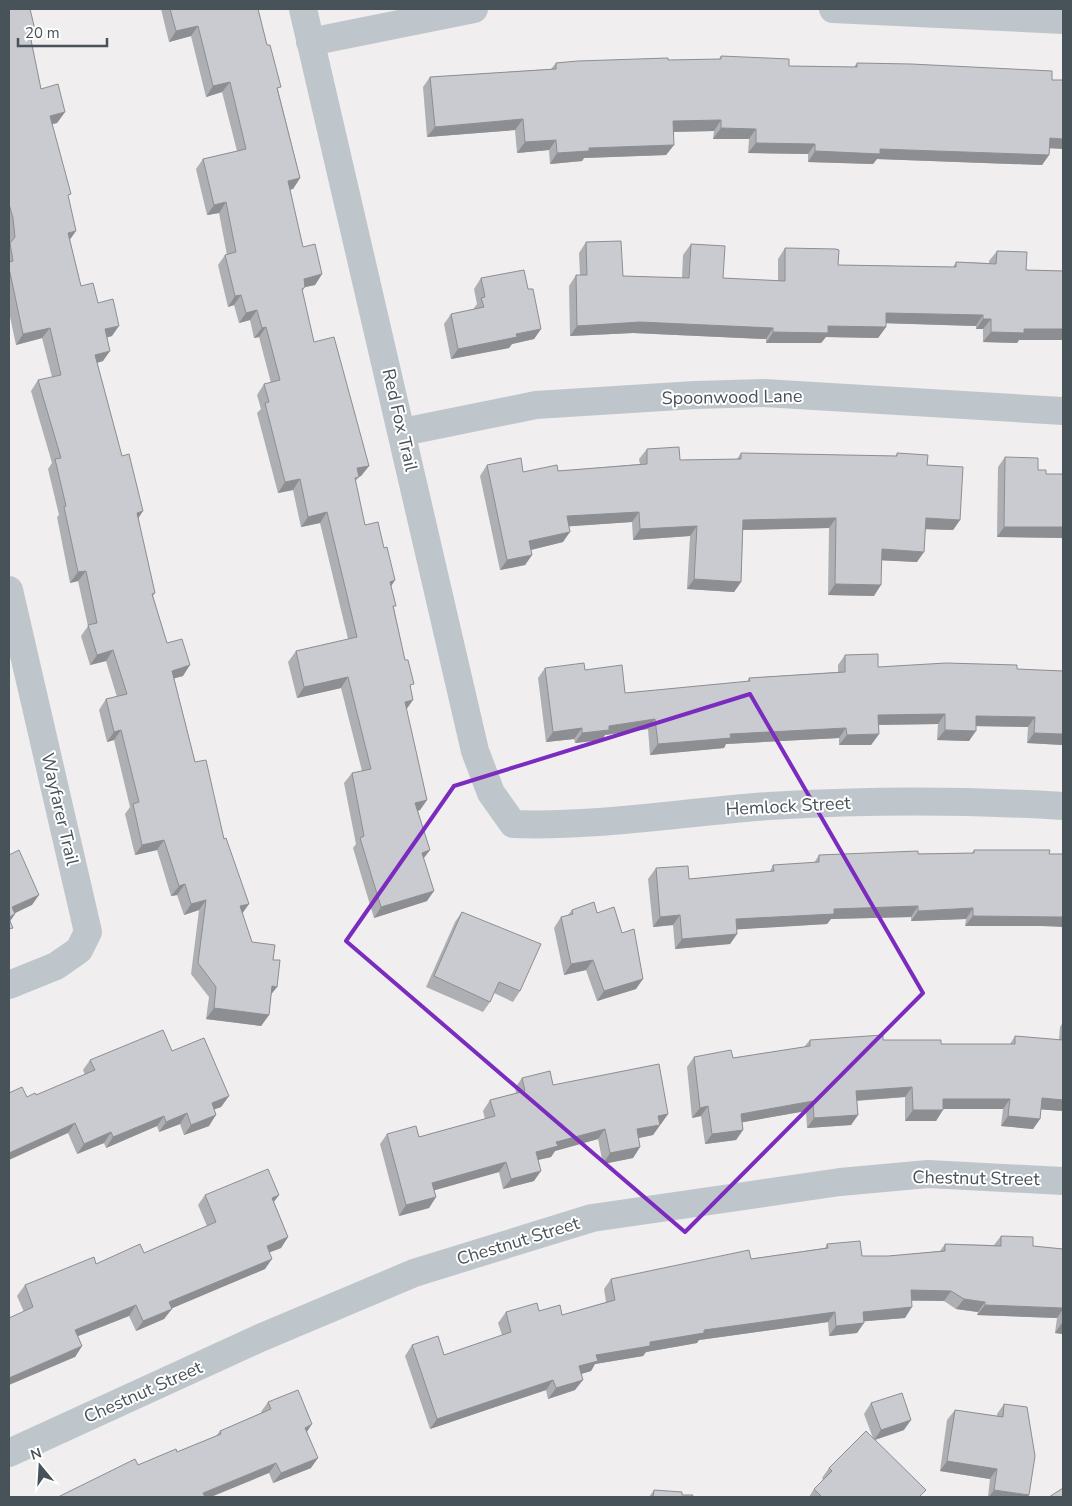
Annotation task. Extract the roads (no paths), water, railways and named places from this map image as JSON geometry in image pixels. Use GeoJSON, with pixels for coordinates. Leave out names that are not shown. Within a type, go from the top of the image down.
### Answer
{"type":"FeatureCollection","features":[{"type":"Feature","properties":{"kind":"street","name":"Red Fox Trail"},"geometry":{"type":"LineString","coordinates":[[303,9],[403,432],[475,751],[491,793],[513,824]]}},
{"type":"Feature","properties":{"kind":"street"},"geometry":{"type":"LineString","coordinates":[[310,42],[474,9]]}},
{"type":"Feature","properties":{"kind":"street"},"geometry":{"type":"LineString","coordinates":[[833,9],[1063,20]]}},
{"type":"Feature","properties":{"kind":"street","name":"Spoonwood Lane"},"geometry":{"type":"LineString","coordinates":[[403,432],[536,405],[695,395],[764,394],[1063,411]]}},
{"type":"Feature","properties":{"kind":"street","name":"Wayfarer Trail"},"geometry":{"type":"LineString","coordinates":[[9,590],[88,932],[79,950],[56,966],[9,985]]}},
{"type":"Feature","properties":{"kind":"street","name":"Hemlock Street"},"geometry":{"type":"LineString","coordinates":[[513,824],[572,824],[770,806],[892,801],[993,802],[1063,806]]}},
{"type":"Feature","properties":{"kind":"street","name":"Chestnut Street"},"geometry":{"type":"LineString","coordinates":[[9,1453],[260,1338],[414,1273],[592,1218],[840,1182],[928,1174],[1063,1181]]}}]}
